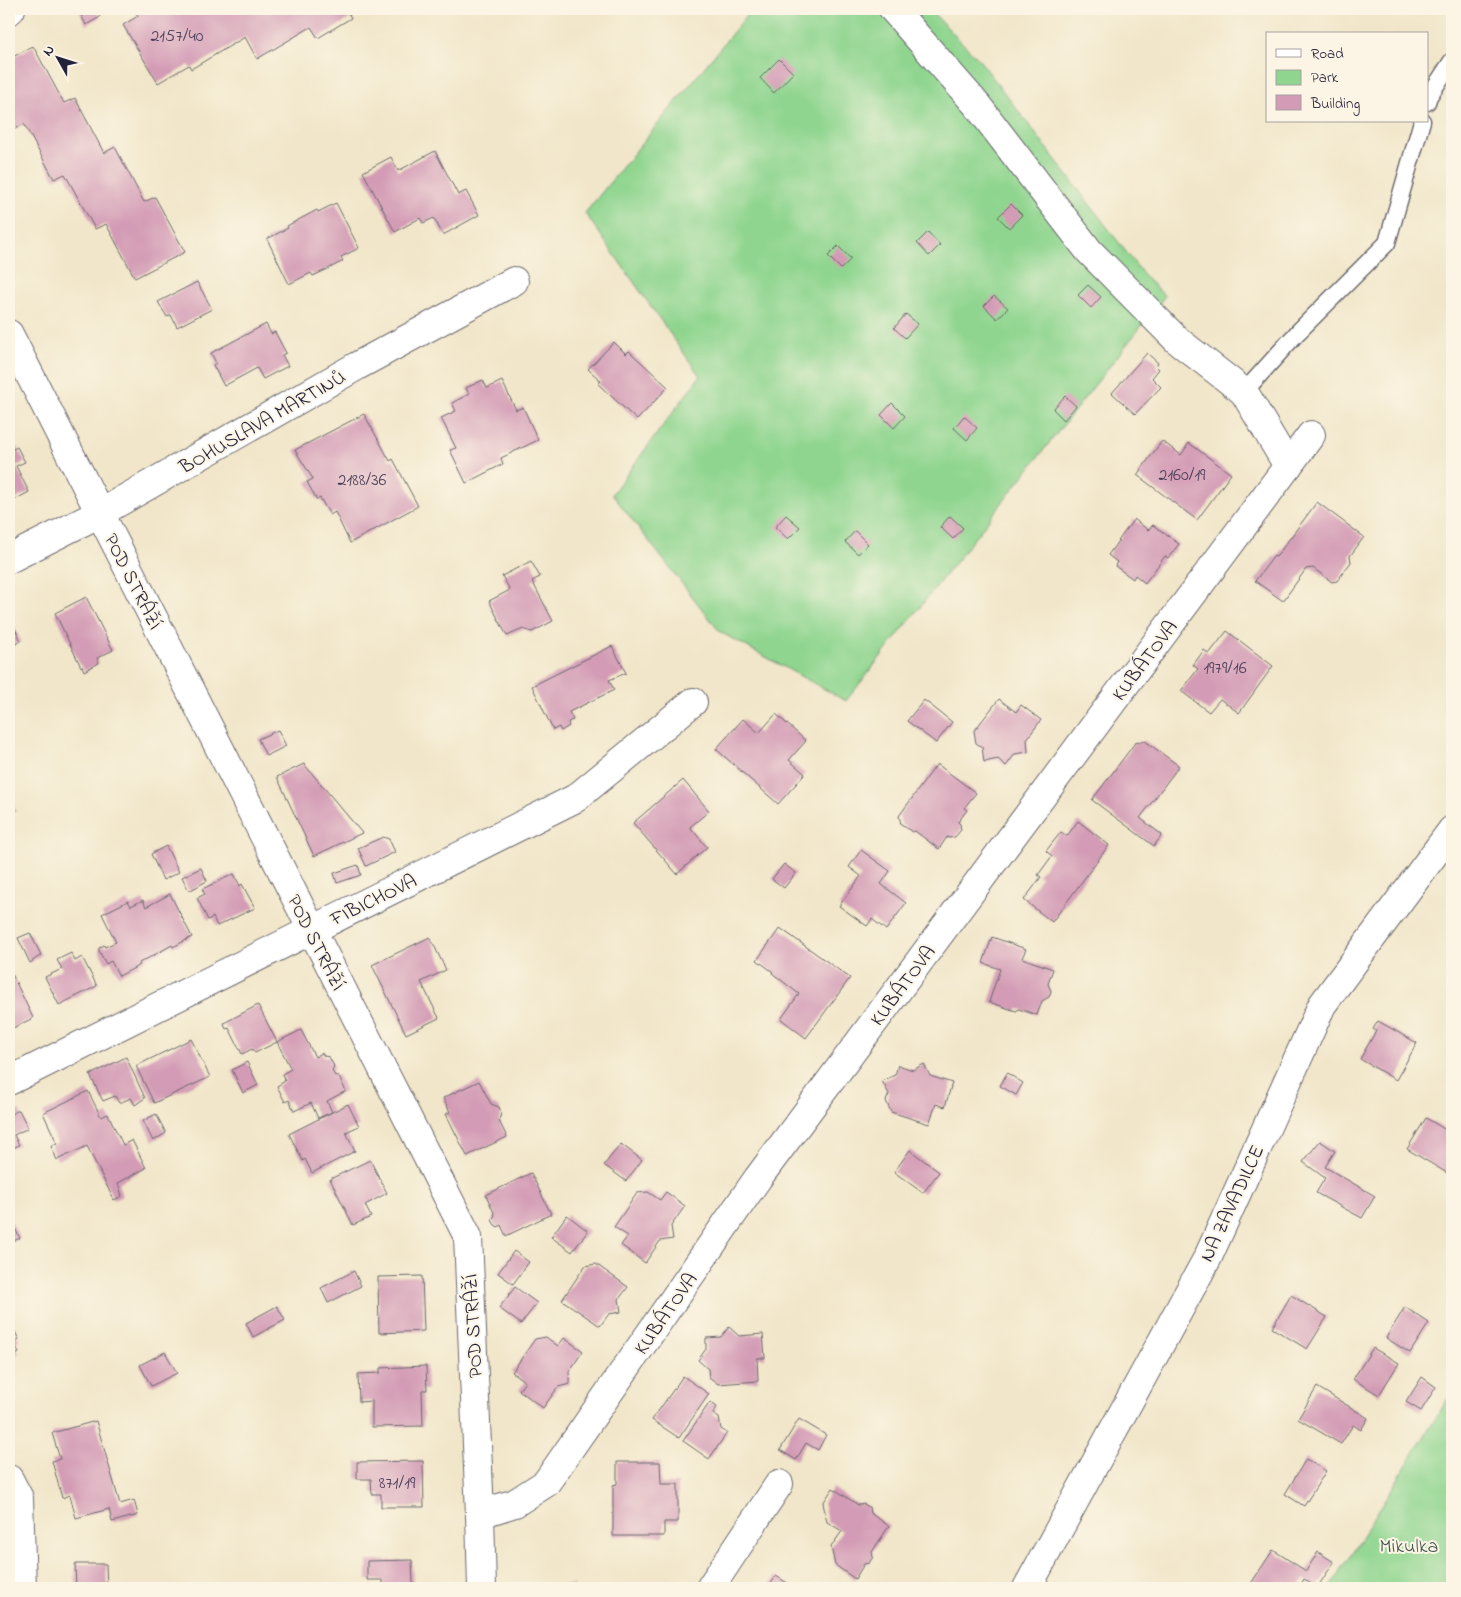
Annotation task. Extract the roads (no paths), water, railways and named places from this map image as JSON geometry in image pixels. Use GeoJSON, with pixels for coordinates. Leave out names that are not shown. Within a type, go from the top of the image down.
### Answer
{"type":"FeatureCollection","features":[{"type":"Feature","properties":{"kind":"street"},"geometry":{"type":"LineString","coordinates":[[893,9],[977,104],[1089,251],[1177,340],[1244,392],[1288,466]]}},
{"type":"Feature","properties":{"kind":"street","name":"BOHUSLAVA MARTINŮ"},"geometry":{"type":"LineString","coordinates":[[9,559],[100,513],[357,366],[514,281]]}},
{"type":"Feature","properties":{"kind":"street","name":"POD STRÁŽÍ"},"geometry":{"type":"LineString","coordinates":[[9,334],[468,1237],[482,1588]]}},
{"type":"Feature","properties":{"kind":"street","name":"KUBÁTOVA"},"geometry":{"type":"LineString","coordinates":[[480,1514],[515,1503],[546,1483],[758,1178],[1311,435]]}},
{"type":"Feature","properties":{"kind":"street","name":"FIBICHOVA"},"geometry":{"type":"LineString","coordinates":[[9,1081],[576,798],[692,702]]}},
{"type":"Feature","properties":{"kind":"street","name":"NA ZAVADILCE"},"geometry":{"type":"LineString","coordinates":[[1027,1588],[1208,1257],[1322,1005],[1452,830]]}},
{"type":"Feature","properties":{"kind":"street"},"geometry":{"type":"LineString","coordinates":[[9,1479],[19,1498],[22,1588]]}},
{"type":"Feature","properties":{"kind":"street"},"geometry":{"type":"LineString","coordinates":[[710,1588],[779,1484]]}},
{"type":"Feature","properties":{"kind":"lane"},"geometry":{"type":"LineString","coordinates":[[1428,99],[1452,61]]}},
{"type":"Feature","properties":{"kind":"lane"},"geometry":{"type":"LineString","coordinates":[[1244,392],[1298,332],[1387,243],[1422,122]]}},
{"type":"Feature","properties":{"kind":"park label","name":"Mikulka"},"geometry":{"type":"Point","coordinates":[1409,1545]}}]}
